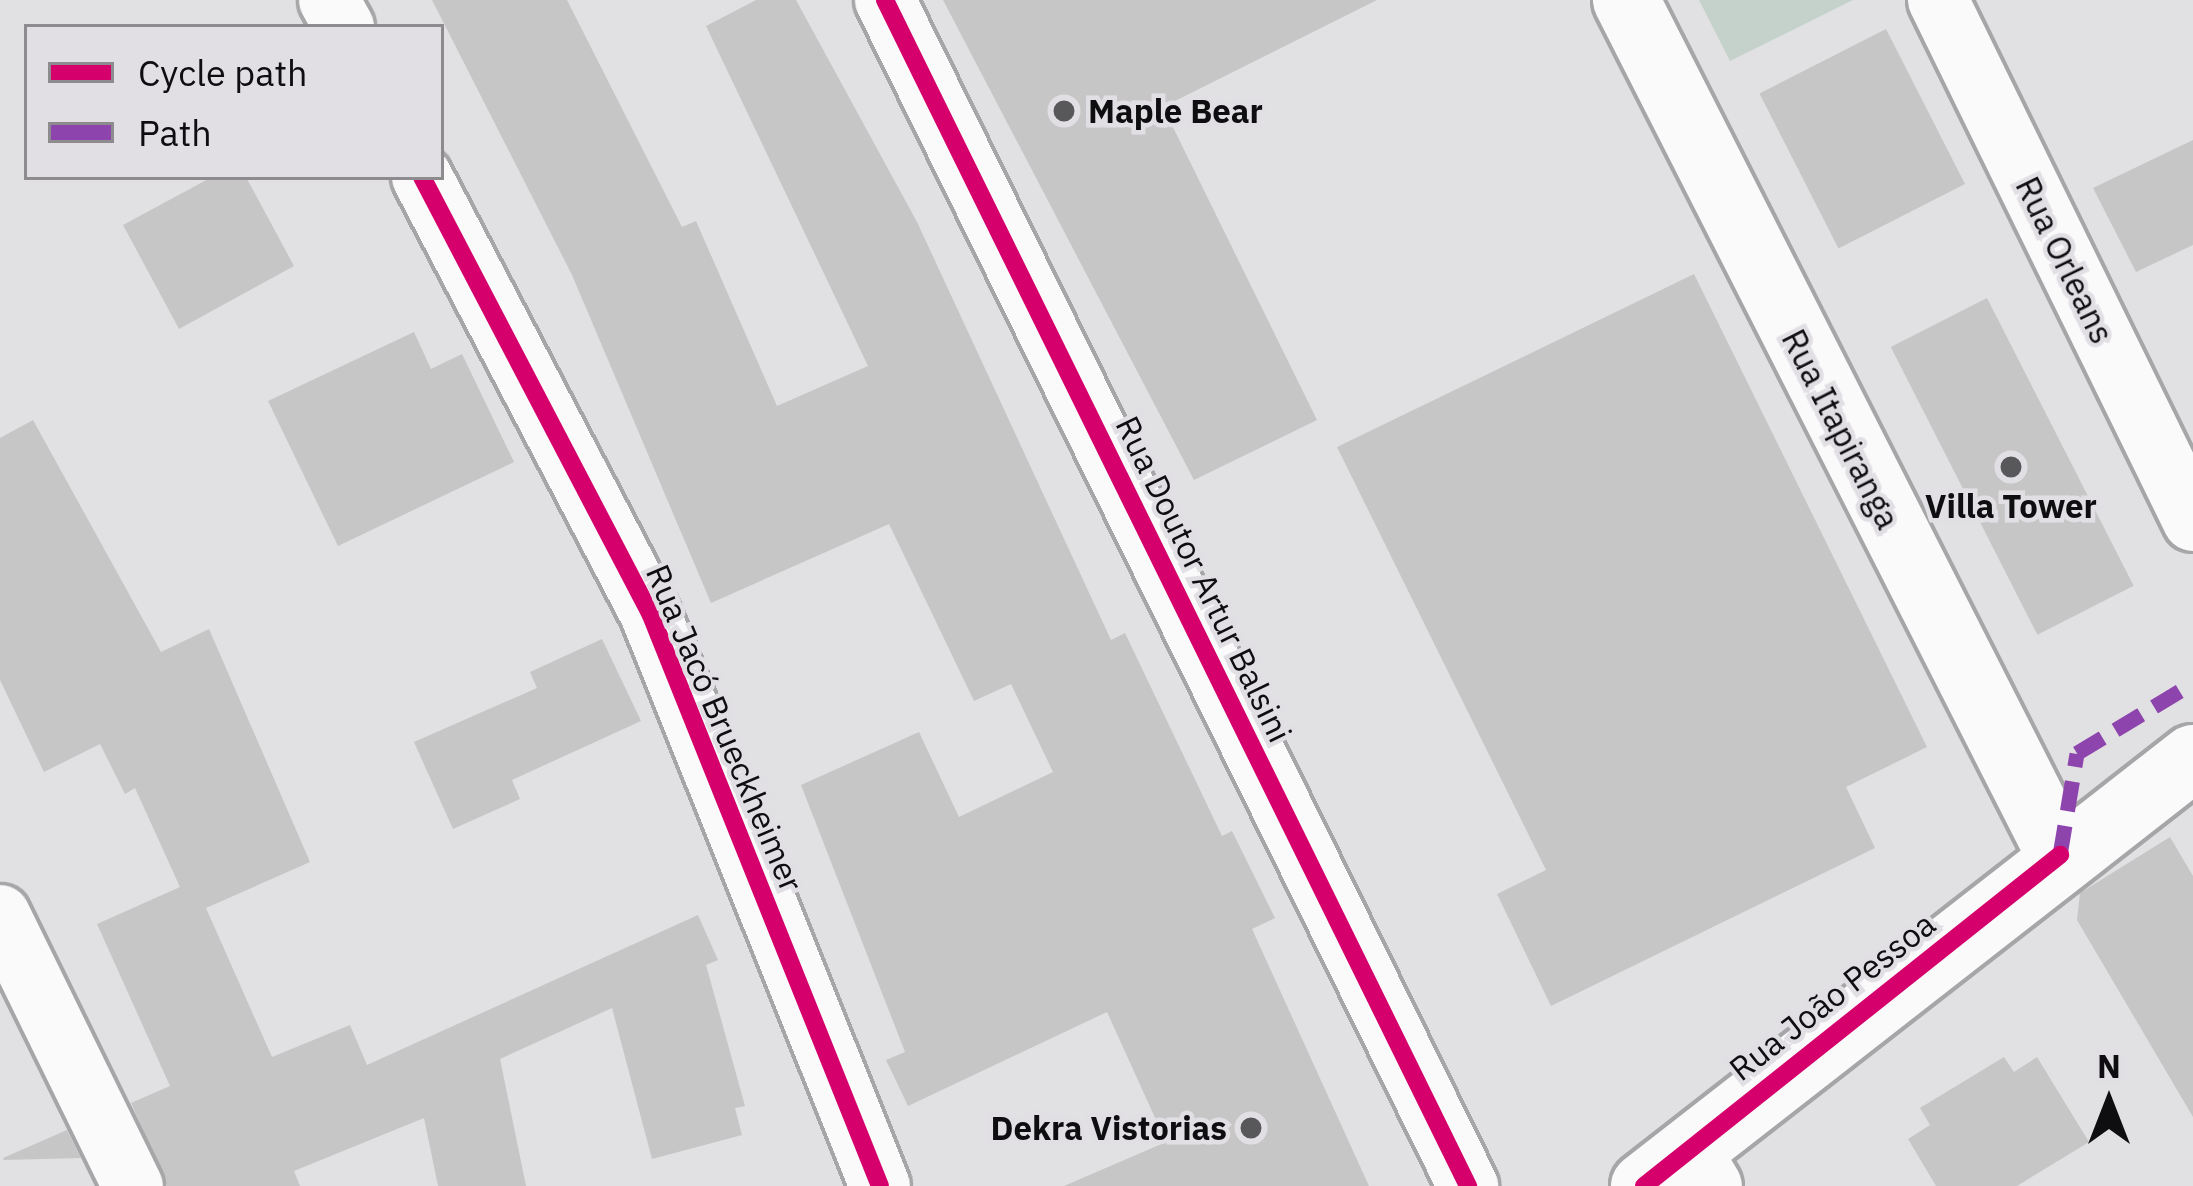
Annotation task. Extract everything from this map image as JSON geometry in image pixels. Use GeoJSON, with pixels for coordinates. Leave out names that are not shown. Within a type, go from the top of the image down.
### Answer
{"type":"FeatureCollection","features":[{"type":"Feature","properties":{"kind":"street","name":"Rua Doutor Artur Balsini"},"geometry":{"type":"LineString","coordinates":[[885,0],[1468,1186]]}},
{"type":"Feature","properties":{"kind":"street","name":"Rua Itapiranga"},"geometry":{"type":"LineString","coordinates":[[1626,0],[2060,855]]}},
{"type":"Feature","properties":{"kind":"street","name":"Rua Orleans"},"geometry":{"type":"LineString","coordinates":[[1937,0],[2193,521]]}},
{"type":"Feature","properties":{"kind":"street","name":"Rua Jacó Brueckheimer"},"geometry":{"type":"LineString","coordinates":[[424,180],[650,613],[880,1186]]}},
{"type":"Feature","properties":{"kind":"street","name":"Rua João Pessoa"},"geometry":{"type":"LineString","coordinates":[[1682,1173],[2060,855],[2193,758]]}},
{"type":"Feature","properties":{"kind":"street"},"geometry":{"type":"LineString","coordinates":[[0,915],[133,1186]]}},
{"type":"Feature","properties":{"kind":"shaded area"},"geometry":{"type":"Polygon","coordinates":[[[1699,0],[1853,0],[1730,61],[1699,0]]]}},
{"type":"Feature","properties":{"kind":"building"},"geometry":{"type":"Polygon","coordinates":[[[432,0],[567,0],[682,227],[696,221],[777,406],[868,366],[706,26],[756,0],[796,0],[917,222],[1111,640],[1125,633],[1222,836],[1232,831],[1275,918],[1252,929],[1369,1186],[1064,1186],[1166,1142],[1107,1012],[908,1106],[886,1060],[905,1052],[801,785],[919,732],[959,817],[1053,772],[1011,684],[974,701],[889,524],[711,603],[572,275],[432,0]]]}},
{"type":"Feature","properties":{"kind":"building"},"geometry":{"type":"Polygon","coordinates":[[[943,0],[1377,0],[1163,107],[1317,420],[1194,480],[943,0]]]}},
{"type":"Feature","properties":{"kind":"building"},"geometry":{"type":"Polygon","coordinates":[[[1886,29],[1965,184],[1838,249],[1759,93],[1886,29]]]}},
{"type":"Feature","properties":{"kind":"building"},"geometry":{"type":"Polygon","coordinates":[[[2193,140],[2193,245],[2136,272],[2093,188],[2193,140]]]}},
{"type":"Feature","properties":{"kind":"building"},"geometry":{"type":"Polygon","coordinates":[[[206,180],[248,180],[294,266],[179,329],[123,225],[206,180]]]}},
{"type":"Feature","properties":{"kind":"building"},"geometry":{"type":"Polygon","coordinates":[[[1694,274],[1927,747],[1846,787],[1875,848],[1551,1006],[1497,894],[1546,870],[1337,447],[1694,274]]]}},
{"type":"Feature","properties":{"kind":"building","name":"Villa Tower"},"geometry":{"type":"Polygon","coordinates":[[[1987,298],[2134,586],[2037,635],[1891,347],[1987,298]]]}},
{"type":"Feature","properties":{"kind":"building"},"geometry":{"type":"Polygon","coordinates":[[[414,332],[431,369],[462,354],[514,462],[338,546],[268,401],[414,332]]]}},
{"type":"Feature","properties":{"kind":"building"},"geometry":{"type":"Polygon","coordinates":[[[33,420],[161,652],[209,629],[310,862],[206,908],[272,1057],[350,1025],[367,1065],[698,915],[718,960],[706,965],[745,1106],[735,1108],[742,1135],[652,1159],[612,1008],[500,1059],[526,1186],[438,1186],[424,1118],[294,1171],[300,1186],[167,1186],[131,1103],[170,1086],[97,924],[180,887],[135,788],[125,794],[100,744],[44,772],[0,680],[0,438],[33,420]]]}},
{"type":"Feature","properties":{"kind":"building"},"geometry":{"type":"Polygon","coordinates":[[[602,639],[641,721],[512,780],[520,799],[453,829],[414,742],[537,688],[530,672],[602,639]]]}},
{"type":"Feature","properties":{"kind":"building"},"geometry":{"type":"Polygon","coordinates":[[[2170,837],[2193,876],[2193,1117],[2077,920],[2080,893],[2170,837]]]}},
{"type":"Feature","properties":{"kind":"building"},"geometry":{"type":"Polygon","coordinates":[[[2004,1057],[2014,1072],[2037,1057],[2089,1142],[2017,1186],[1936,1186],[1908,1139],[1930,1125],[1920,1108],[2004,1057]]]}},
{"type":"Feature","properties":{"kind":"building"},"geometry":{"type":"Polygon","coordinates":[[[67,1130],[81,1158],[3,1158],[67,1130]]]}},
{"type":"Feature","properties":{"kind":"marked path"},"geometry":{"type":"LineString","coordinates":[[2060,855],[2077,753],[2193,683]]}},
{"type":"Feature","properties":{"kind":"cycle path"},"geometry":{"type":"LineString","coordinates":[[885,0],[1468,1186]]}},
{"type":"Feature","properties":{"kind":"cycle path"},"geometry":{"type":"LineString","coordinates":[[424,180],[650,613],[880,1186]]}},
{"type":"Feature","properties":{"kind":"cycle path"},"geometry":{"type":"LineString","coordinates":[[1644,1186],[2060,855]]}},
{"type":"Feature","properties":{"kind":"place","name":"Maple Bear"},"geometry":{"type":"Point","coordinates":[1064,111]}},
{"type":"Feature","properties":{"kind":"place","name":"Villa Tower"},"geometry":{"type":"Point","coordinates":[2011,467]}},
{"type":"Feature","properties":{"kind":"place","name":"Dekra Vistorias"},"geometry":{"type":"Point","coordinates":[1251,1128]}}]}
